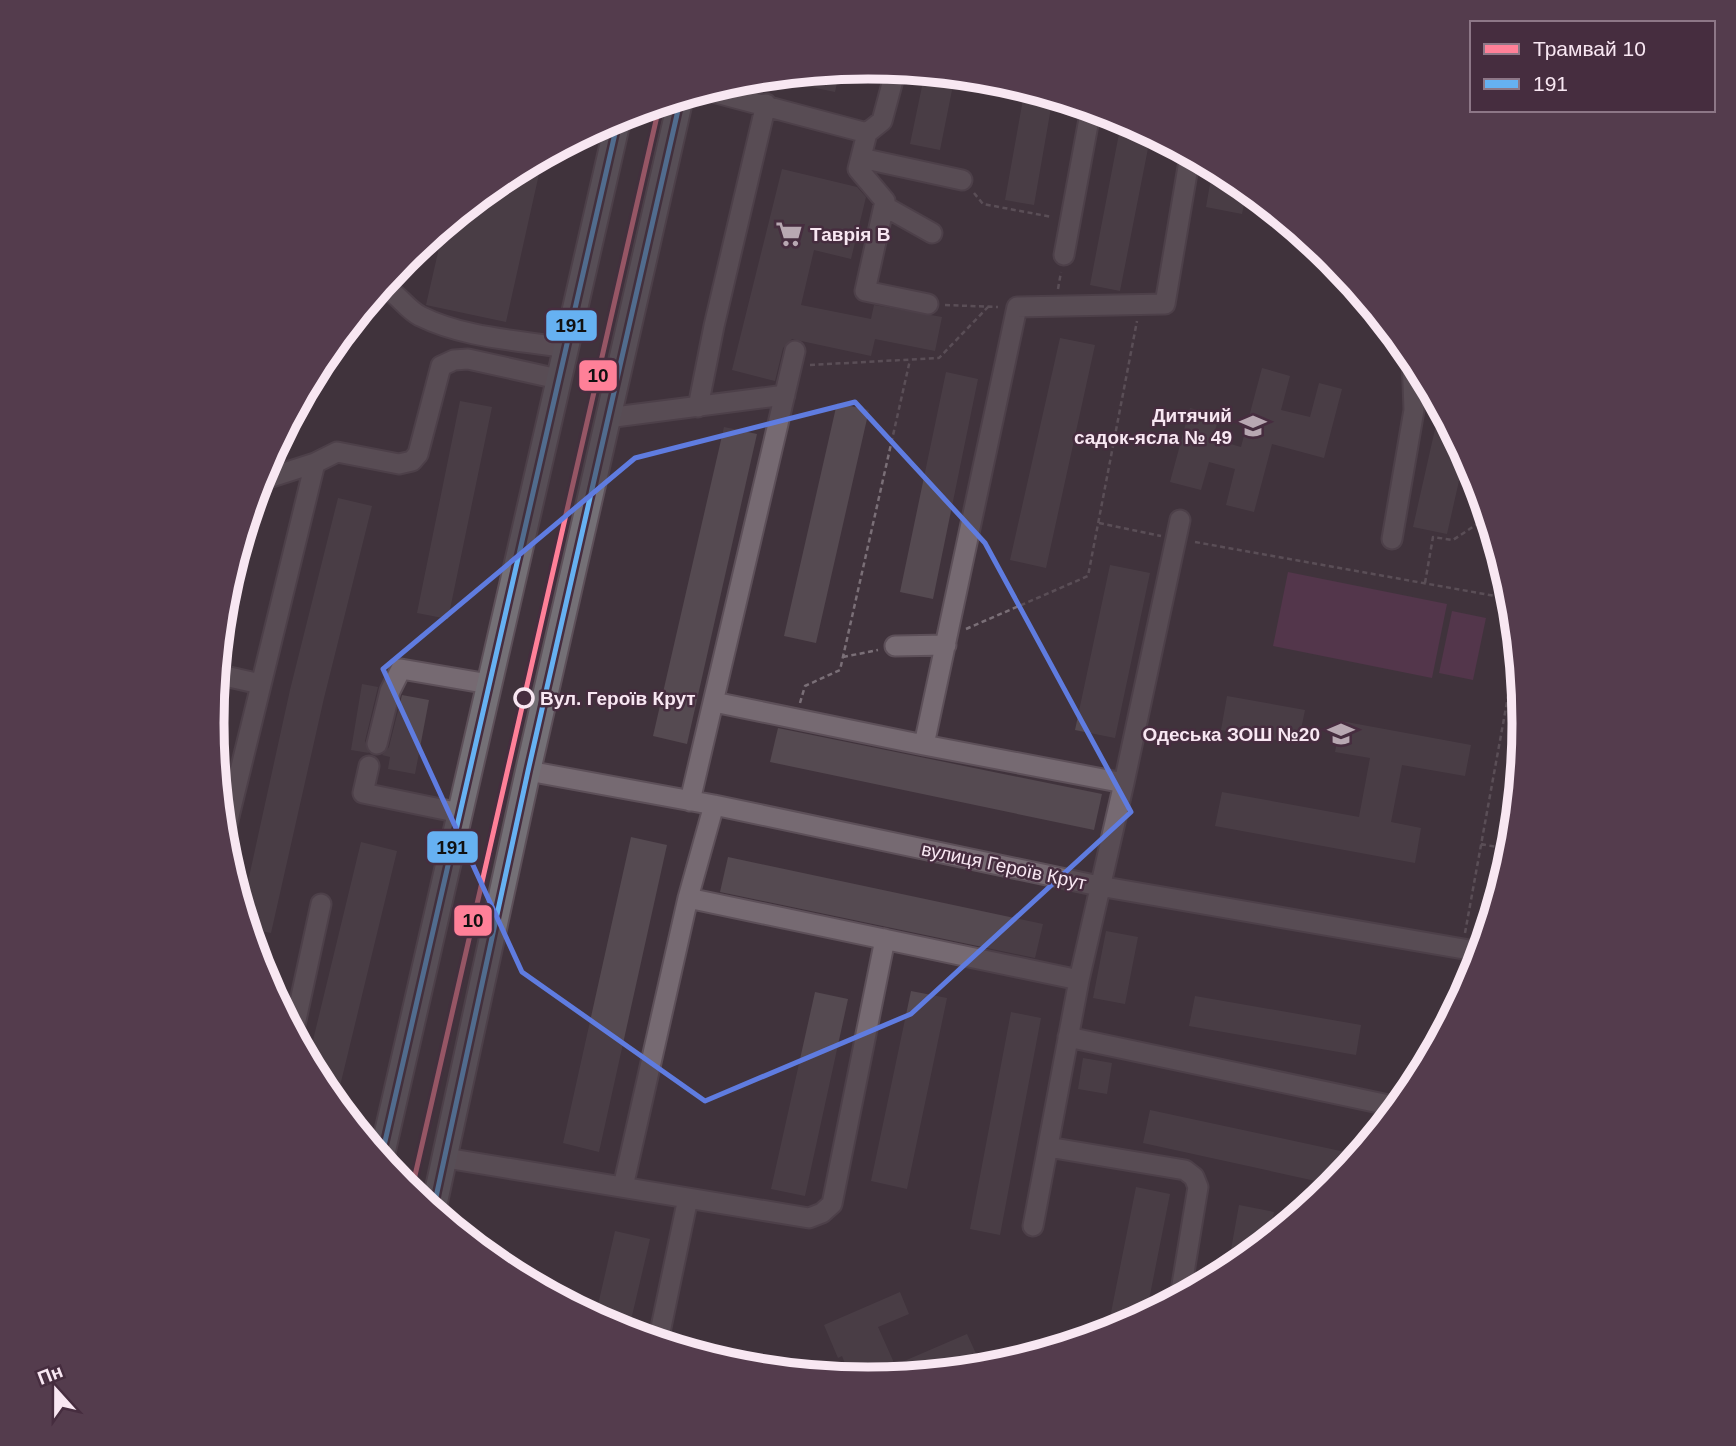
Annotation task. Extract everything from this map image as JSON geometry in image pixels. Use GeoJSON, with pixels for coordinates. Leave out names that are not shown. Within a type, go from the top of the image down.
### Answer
{"type":"FeatureCollection","features":[{"type":"Feature","properties":{"kind":"main road"},"geometry":{"type":"LineString","coordinates":[[436,1200],[528,771],[679,108]]}},
{"type":"Feature","properties":{"kind":"main road"},"geometry":{"type":"LineString","coordinates":[[384,1148],[616,130]]}},
{"type":"Feature","properties":{"kind":"street"},"geometry":{"type":"LineString","coordinates":[[893,80],[882,121],[867,133],[858,169],[885,201],[865,291],[928,304]]}},
{"type":"Feature","properties":{"kind":"street"},"geometry":{"type":"LineString","coordinates":[[726,95],[867,133]]}},
{"type":"Feature","properties":{"kind":"street"},"geometry":{"type":"LineString","coordinates":[[698,407],[714,326],[766,104]]}},
{"type":"Feature","properties":{"kind":"street"},"geometry":{"type":"LineString","coordinates":[[1065,255],[1089,118]]}},
{"type":"Feature","properties":{"kind":"street"},"geometry":{"type":"LineString","coordinates":[[861,158],[962,180]]}},
{"type":"Feature","properties":{"kind":"street"},"geometry":{"type":"LineString","coordinates":[[924,745],[1017,307],[1165,304],[1188,164]]}},
{"type":"Feature","properties":{"kind":"street"},"geometry":{"type":"LineString","coordinates":[[884,206],[932,233]]}},
{"type":"Feature","properties":{"kind":"street"},"geometry":{"type":"LineString","coordinates":[[391,291],[418,315],[459,331],[565,348]]}},
{"type":"Feature","properties":{"kind":"street"},"geometry":{"type":"LineString","coordinates":[[272,478],[337,452],[399,464],[412,461],[418,454],[441,366],[454,360],[468,359],[558,379]]}},
{"type":"Feature","properties":{"kind":"street"},"geometry":{"type":"LineString","coordinates":[[690,801],[794,359]]}},
{"type":"Feature","properties":{"kind":"street"},"geometry":{"type":"LineString","coordinates":[[1392,539],[1414,410],[1413,380]]}},
{"type":"Feature","properties":{"kind":"street"},"geometry":{"type":"LineString","coordinates":[[607,418],[785,395]]}},
{"type":"Feature","properties":{"kind":"street"},"geometry":{"type":"LineString","coordinates":[[230,812],[315,463]]}},
{"type":"Feature","properties":{"kind":"street"},"geometry":{"type":"LineString","coordinates":[[1033,1226],[1079,980],[1178,529]]}},
{"type":"Feature","properties":{"kind":"street"},"geometry":{"type":"LineString","coordinates":[[895,646],[947,641]]}},
{"type":"Feature","properties":{"kind":"street"},"geometry":{"type":"LineString","coordinates":[[377,744],[390,691],[401,669],[489,684]]}},
{"type":"Feature","properties":{"kind":"street"},"geometry":{"type":"LineString","coordinates":[[225,676],[260,684]]}},
{"type":"Feature","properties":{"kind":"street"},"geometry":{"type":"LineString","coordinates":[[714,702],[1124,783]]}},
{"type":"Feature","properties":{"kind":"street"},"geometry":{"type":"LineString","coordinates":[[369,766],[363,793],[460,813]]}},
{"type":"Feature","properties":{"kind":"street","name":"вулиця Героїв Крут"},"geometry":{"type":"LineString","coordinates":[[528,771],[714,805],[1099,886],[1471,950]]}},
{"type":"Feature","properties":{"kind":"street"},"geometry":{"type":"LineString","coordinates":[[622,1187],[688,898],[714,805]]}},
{"type":"Feature","properties":{"kind":"street"},"geometry":{"type":"LineString","coordinates":[[688,898],[1079,980]]}},
{"type":"Feature","properties":{"kind":"street"},"geometry":{"type":"LineString","coordinates":[[296,1019],[321,904]]}},
{"type":"Feature","properties":{"kind":"street"},"geometry":{"type":"LineString","coordinates":[[446,1158],[809,1218],[822,1213],[832,1204],[886,939]]}},
{"type":"Feature","properties":{"kind":"street"},"geometry":{"type":"LineString","coordinates":[[1068,1037],[1387,1105]]}},
{"type":"Feature","properties":{"kind":"street"},"geometry":{"type":"LineString","coordinates":[[1048,1147],[1185,1170],[1194,1177],[1198,1187],[1182,1285]]}},
{"type":"Feature","properties":{"kind":"street"},"geometry":{"type":"LineString","coordinates":[[660,1333],[688,1198]]}},
{"type":"Feature","properties":{"kind":"path"},"geometry":{"type":"LineString","coordinates":[[962,180],[982,204],[1070,221]]}},
{"type":"Feature","properties":{"kind":"path"},"geometry":{"type":"LineString","coordinates":[[1054,306],[1065,255]]}},
{"type":"Feature","properties":{"kind":"path"},"geometry":{"type":"LineString","coordinates":[[947,641],[1088,576],[1140,303]]}},
{"type":"Feature","properties":{"kind":"path"},"geometry":{"type":"LineString","coordinates":[[928,304],[1017,307]]}},
{"type":"Feature","properties":{"kind":"path"},"geometry":{"type":"LineString","coordinates":[[794,359],[939,358],[988,307]]}},
{"type":"Feature","properties":{"kind":"path"},"geometry":{"type":"LineString","coordinates":[[796,718],[805,686],[840,670],[910,359]]}},
{"type":"Feature","properties":{"kind":"path"},"geometry":{"type":"LineString","coordinates":[[1425,583],[1433,537],[1453,540],[1480,522]]}},
{"type":"Feature","properties":{"kind":"path"},"geometry":{"type":"LineString","coordinates":[[1099,523],[1178,529],[1500,597]]}},
{"type":"Feature","properties":{"kind":"path"},"geometry":{"type":"LineString","coordinates":[[843,657],[895,646]]}},
{"type":"Feature","properties":{"kind":"path"},"geometry":{"type":"LineString","coordinates":[[1472,945],[1481,844],[1511,680]]}},
{"type":"Feature","properties":{"kind":"path"},"geometry":{"type":"LineString","coordinates":[[1481,844],[1500,848]]}},
{"type":"Feature","properties":{"kind":"highlighted area"},"geometry":{"type":"Polygon","coordinates":[[[855,402],[985,543],[1131,812],[911,1014],[705,1101],[522,972],[383,669],[635,458],[855,402]]]}},
{"type":"Feature","properties":{"kind":"shaded area"},"geometry":{"type":"Polygon","coordinates":[[[1288,572],[1447,604],[1432,678],[1273,646],[1288,572]]]}},
{"type":"Feature","properties":{"kind":"shaded area"},"geometry":{"type":"Polygon","coordinates":[[[1452,611],[1486,618],[1473,680],[1439,673],[1452,611]]]}},
{"type":"Feature","properties":{"kind":"building"},"geometry":{"type":"Polygon","coordinates":[[[838,80],[835,92],[806,86],[807,82],[838,80]]]}},
{"type":"Feature","properties":{"kind":"building"},"geometry":{"type":"Polygon","coordinates":[[[923,81],[953,84],[940,150],[910,144],[923,81]]]}},
{"type":"Feature","properties":{"kind":"building"},"geometry":{"type":"Polygon","coordinates":[[[1023,98],[1051,106],[1034,205],[1005,200],[1023,98]]]}},
{"type":"Feature","properties":{"kind":"building"},"geometry":{"type":"Polygon","coordinates":[[[1120,130],[1149,143],[1120,291],[1090,285],[1120,130]]]}},
{"type":"Feature","properties":{"kind":"building"},"geometry":{"type":"Polygon","coordinates":[[[540,169],[506,322],[426,305],[441,241],[510,187],[540,169]]]}},
{"type":"Feature","properties":{"kind":"building"},"geometry":{"type":"Polygon","coordinates":[[[782,169],[857,187],[866,197],[851,259],[814,250],[801,305],[871,319],[874,305],[942,317],[935,351],[875,339],[871,356],[792,339],[783,348],[775,381],[732,370],[782,169]]]}},
{"type":"Feature","properties":{"kind":"building"},"geometry":{"type":"Polygon","coordinates":[[[1211,178],[1245,201],[1242,214],[1206,207],[1211,178]]]}},
{"type":"Feature","properties":{"kind":"building"},"geometry":{"type":"Polygon","coordinates":[[[1060,338],[1095,345],[1046,568],[1010,560],[1060,338]]]}},
{"type":"Feature","properties":{"kind":"building"},"geometry":{"type":"Polygon","coordinates":[[[1262,368],[1290,376],[1281,410],[1310,417],[1319,383],[1342,389],[1324,458],[1272,444],[1254,512],[1226,505],[1235,469],[1209,462],[1201,490],[1170,482],[1190,408],[1219,416],[1213,439],[1241,447],[1262,368]]]}},
{"type":"Feature","properties":{"kind":"building"},"geometry":{"type":"Polygon","coordinates":[[[946,372],[978,379],[933,599],[900,592],[946,372]]]}},
{"type":"Feature","properties":{"kind":"building"},"geometry":{"type":"Polygon","coordinates":[[[460,401],[492,407],[448,619],[417,613],[460,401]]]}},
{"type":"Feature","properties":{"kind":"building"},"geometry":{"type":"Polygon","coordinates":[[[837,403],[869,410],[816,643],[784,636],[837,403]]]}},
{"type":"Feature","properties":{"kind":"building"},"geometry":{"type":"Polygon","coordinates":[[[1437,421],[1461,472],[1447,534],[1413,527],[1437,421]]]}},
{"type":"Feature","properties":{"kind":"building"},"geometry":{"type":"Polygon","coordinates":[[[724,427],[757,434],[687,744],[653,736],[724,427]]]}},
{"type":"Feature","properties":{"kind":"building"},"geometry":{"type":"Polygon","coordinates":[[[338,498],[372,506],[324,698],[271,933],[258,930],[246,890],[290,690],[338,498]]]}},
{"type":"Feature","properties":{"kind":"building"},"geometry":{"type":"Polygon","coordinates":[[[1110,565],[1150,573],[1115,738],[1075,730],[1110,565]]]}},
{"type":"Feature","properties":{"kind":"building"},"geometry":{"type":"Polygon","coordinates":[[[362,684],[378,687],[365,741],[369,753],[351,750],[362,684]]]}},
{"type":"Feature","properties":{"kind":"building"},"geometry":{"type":"Polygon","coordinates":[[[402,695],[429,700],[415,774],[388,769],[390,757],[382,755],[389,747],[402,695]]]}},
{"type":"Feature","properties":{"kind":"building"},"geometry":{"type":"Polygon","coordinates":[[[1227,696],[1305,710],[1298,744],[1221,730],[1227,696]]]}},
{"type":"Feature","properties":{"kind":"building"},"geometry":{"type":"Polygon","coordinates":[[[1341,721],[1471,745],[1465,776],[1402,765],[1391,822],[1421,828],[1415,863],[1215,826],[1222,792],[1359,817],[1370,758],[1335,752],[1341,721]]]}},
{"type":"Feature","properties":{"kind":"building"},"geometry":{"type":"Polygon","coordinates":[[[778,728],[1102,794],[1094,830],[770,762],[778,728]]]}},
{"type":"Feature","properties":{"kind":"building"},"geometry":{"type":"Polygon","coordinates":[[[631,837],[667,845],[599,1152],[563,1143],[631,837]]]}},
{"type":"Feature","properties":{"kind":"building"},"geometry":{"type":"Polygon","coordinates":[[[361,842],[397,851],[340,1086],[335,1085],[311,1047],[361,842]]]}},
{"type":"Feature","properties":{"kind":"building"},"geometry":{"type":"Polygon","coordinates":[[[728,857],[1043,924],[1035,958],[720,892],[728,857]]]}},
{"type":"Feature","properties":{"kind":"building"},"geometry":{"type":"Polygon","coordinates":[[[1106,931],[1138,937],[1125,1004],[1093,998],[1106,931]]]}},
{"type":"Feature","properties":{"kind":"building"},"geometry":{"type":"Polygon","coordinates":[[[911,991],[947,998],[907,1189],[871,1181],[911,991]]]}},
{"type":"Feature","properties":{"kind":"building"},"geometry":{"type":"Polygon","coordinates":[[[815,992],[848,999],[805,1196],[771,1189],[815,992]]]}},
{"type":"Feature","properties":{"kind":"building"},"geometry":{"type":"Polygon","coordinates":[[[1195,996],[1361,1025],[1356,1055],[1189,1026],[1195,996]]]}},
{"type":"Feature","properties":{"kind":"building"},"geometry":{"type":"Polygon","coordinates":[[[1011,1012],[1041,1018],[1000,1235],[970,1229],[1011,1012]]]}},
{"type":"Feature","properties":{"kind":"building"},"geometry":{"type":"Polygon","coordinates":[[[1083,1058],[1112,1063],[1107,1094],[1078,1089],[1083,1058]]]}},
{"type":"Feature","properties":{"kind":"building"},"geometry":{"type":"Polygon","coordinates":[[[1150,1110],[1348,1153],[1321,1182],[1143,1143],[1150,1110]]]}},
{"type":"Feature","properties":{"kind":"building"},"geometry":{"type":"Polygon","coordinates":[[[1136,1187],[1170,1194],[1148,1303],[1110,1320],[1136,1187]]]}},
{"type":"Feature","properties":{"kind":"building"},"geometry":{"type":"Polygon","coordinates":[[[1239,1205],[1274,1212],[1271,1225],[1230,1256],[1239,1205]]]}},
{"type":"Feature","properties":{"kind":"building"},"geometry":{"type":"Polygon","coordinates":[[[615,1231],[650,1239],[631,1322],[597,1307],[615,1231]]]}},
{"type":"Feature","properties":{"kind":"building"},"geometry":{"type":"Polygon","coordinates":[[[900,1292],[909,1314],[878,1327],[895,1365],[967,1334],[978,1358],[910,1366],[846,1366],[842,1356],[838,1358],[824,1325],[900,1292]]]}},
{"type":"Feature","properties":{"kind":"tram line","name":"10"},"geometry":{"type":"LineString","coordinates":[[414,1181],[657,114]]}},
{"type":"Feature","properties":{"kind":"transit line","name":"191"},"geometry":{"type":"LineString","coordinates":[[435,1200],[528,771],[679,108]]}},
{"type":"Feature","properties":{"kind":"transit line","name":"191"},"geometry":{"type":"LineString","coordinates":[[384,1148],[616,130]]}},
{"type":"Feature","properties":{"kind":"place","name":"Таврія В"},"geometry":{"type":"Point","coordinates":[789,234]}},
{"type":"Feature","properties":{"kind":"place","name":"Дитячий садок-ясла № 49"},"geometry":{"type":"Point","coordinates":[1253,426]}},
{"type":"Feature","properties":{"kind":"place","name":"Вул. Героїв Крут"},"geometry":{"type":"Point","coordinates":[524,698]}},
{"type":"Feature","properties":{"kind":"place","name":"Одеська ЗОШ №20"},"geometry":{"type":"Point","coordinates":[1341,734]}}]}
